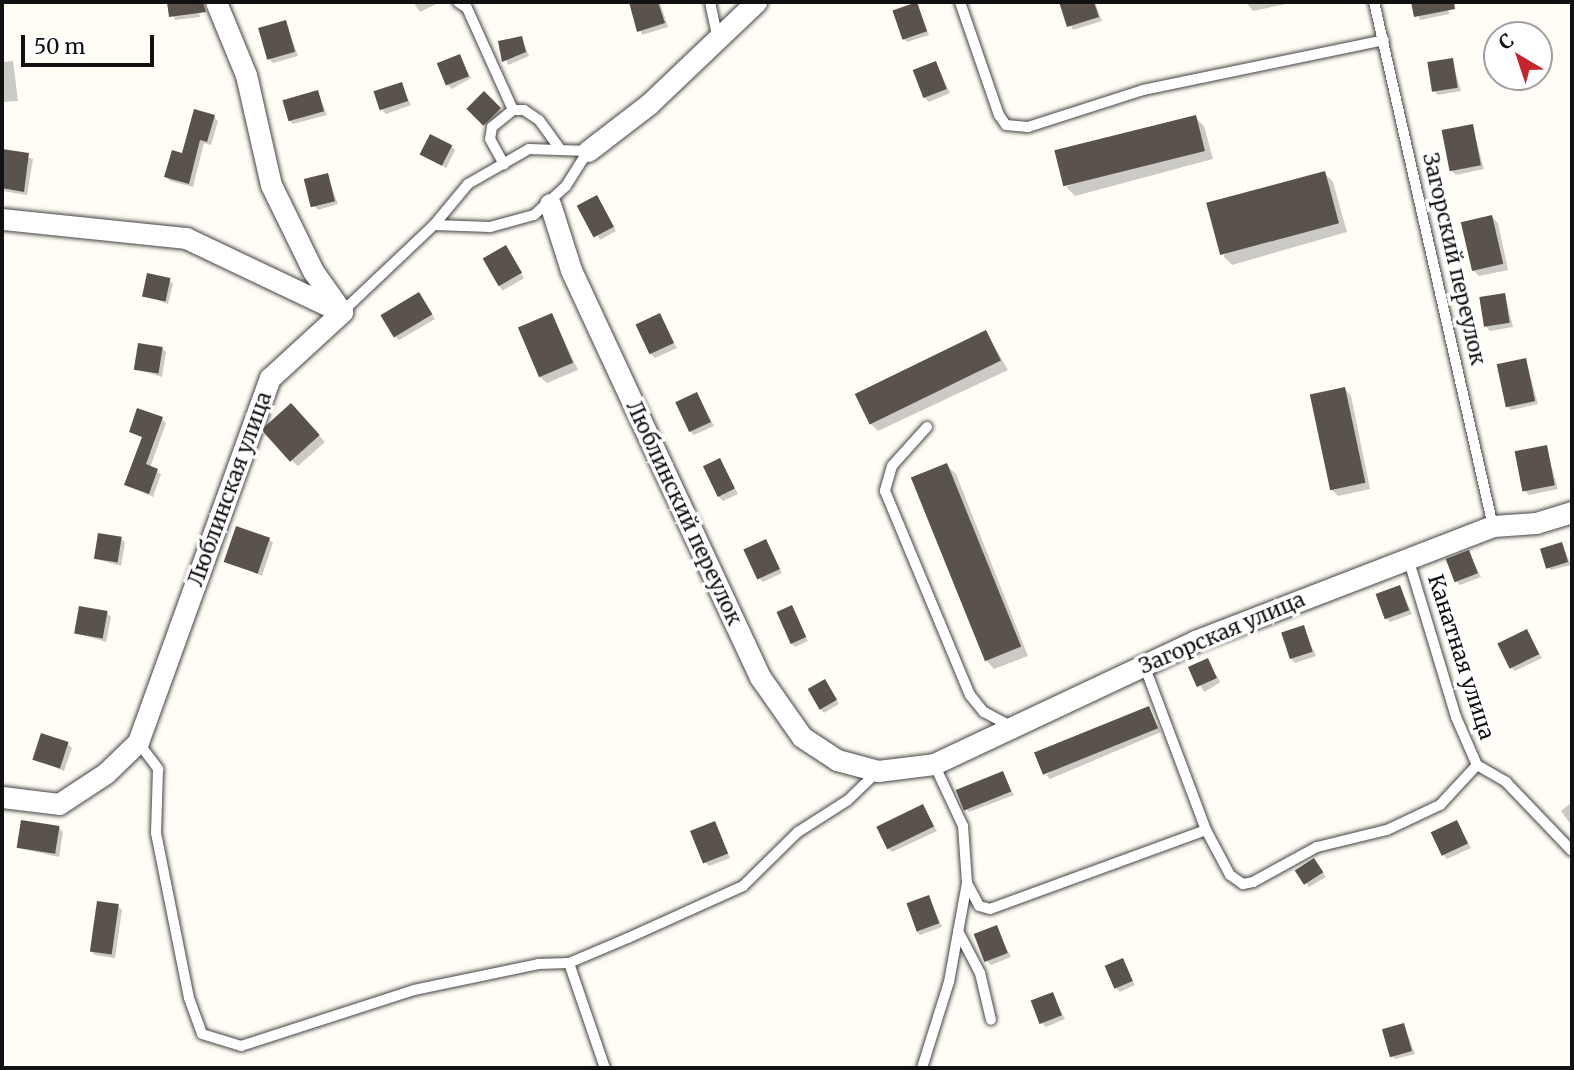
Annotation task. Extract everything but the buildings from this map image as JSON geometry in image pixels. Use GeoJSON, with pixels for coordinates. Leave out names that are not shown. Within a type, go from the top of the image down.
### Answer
{"type":"FeatureCollection","features":[{"type":"Feature","properties":{"kind":"street"},"geometry":{"type":"LineString","coordinates":[[216,2],[246,75],[271,185],[313,271],[342,312]]}},
{"type":"Feature","properties":{"kind":"street"},"geometry":{"type":"LineString","coordinates":[[588,151],[649,104],[717,35],[756,2]]}},
{"type":"Feature","properties":{"kind":"street","name":"Люблинский переулок"},"geometry":{"type":"LineString","coordinates":[[550,204],[571,270],[760,677],[802,737],[837,760],[878,771]]}},
{"type":"Feature","properties":{"kind":"street"},"geometry":{"type":"LineString","coordinates":[[2,219],[186,238],[342,312]]}},
{"type":"Feature","properties":{"kind":"street","name":"Люблинская улица"},"geometry":{"type":"LineString","coordinates":[[2,797],[60,804],[106,773],[138,742],[270,378],[342,312]]}},
{"type":"Feature","properties":{"kind":"street","name":"Загорская улица"},"geometry":{"type":"LineString","coordinates":[[878,771],[933,764],[1144,665],[1493,526],[1536,523],[1572,512]]}},
{"type":"Feature","properties":{"kind":"lane"},"geometry":{"type":"LineString","coordinates":[[458,2],[467,8],[513,110]]}},
{"type":"Feature","properties":{"kind":"lane"},"geometry":{"type":"LineString","coordinates":[[710,2],[717,35]]}},
{"type":"Feature","properties":{"kind":"lane"},"geometry":{"type":"LineString","coordinates":[[960,2],[999,115],[1006,125],[1028,127],[1143,90],[1384,40]]}},
{"type":"Feature","properties":{"kind":"lane","name":"Загорский переулок"},"geometry":{"type":"LineString","coordinates":[[1374,2],[1493,526]]}},
{"type":"Feature","properties":{"kind":"lane"},"geometry":{"type":"LineString","coordinates":[[504,164],[490,139],[492,127],[513,110],[524,110],[539,120],[559,148]]}},
{"type":"Feature","properties":{"kind":"lane"},"geometry":{"type":"LineString","coordinates":[[342,312],[434,225],[468,184],[529,149],[588,151],[550,204],[534,215],[490,227],[434,225]]}},
{"type":"Feature","properties":{"kind":"lane"},"geometry":{"type":"LineString","coordinates":[[927,427],[892,466],[885,491],[955,666],[984,712],[1012,727]]}},
{"type":"Feature","properties":{"kind":"lane","name":"Канатная улица"},"geometry":{"type":"LineString","coordinates":[[1408,558],[1456,717],[1477,765],[1506,782],[1572,851]]}},
{"type":"Feature","properties":{"kind":"lane"},"geometry":{"type":"LineString","coordinates":[[1144,665],[1206,830],[1230,875],[1243,884],[1253,882],[1317,847],[1387,830],[1440,805],[1477,765]]}},
{"type":"Feature","properties":{"kind":"lane"},"geometry":{"type":"LineString","coordinates":[[138,742],[158,769],[156,834],[165,888],[184,955],[189,998],[202,1034],[241,1046],[414,990],[538,964],[569,964],[743,886],[798,832],[848,800],[878,771]]}},
{"type":"Feature","properties":{"kind":"lane"},"geometry":{"type":"LineString","coordinates":[[922,1068],[949,982],[967,883],[963,826],[933,764]]}},
{"type":"Feature","properties":{"kind":"lane"},"geometry":{"type":"LineString","coordinates":[[967,883],[979,905],[990,909],[1206,830]]}},
{"type":"Feature","properties":{"kind":"lane"},"geometry":{"type":"LineString","coordinates":[[958,931],[980,974],[991,1020]]}},
{"type":"Feature","properties":{"kind":"lane"},"geometry":{"type":"LineString","coordinates":[[569,964],[605,1068]]}}]}
